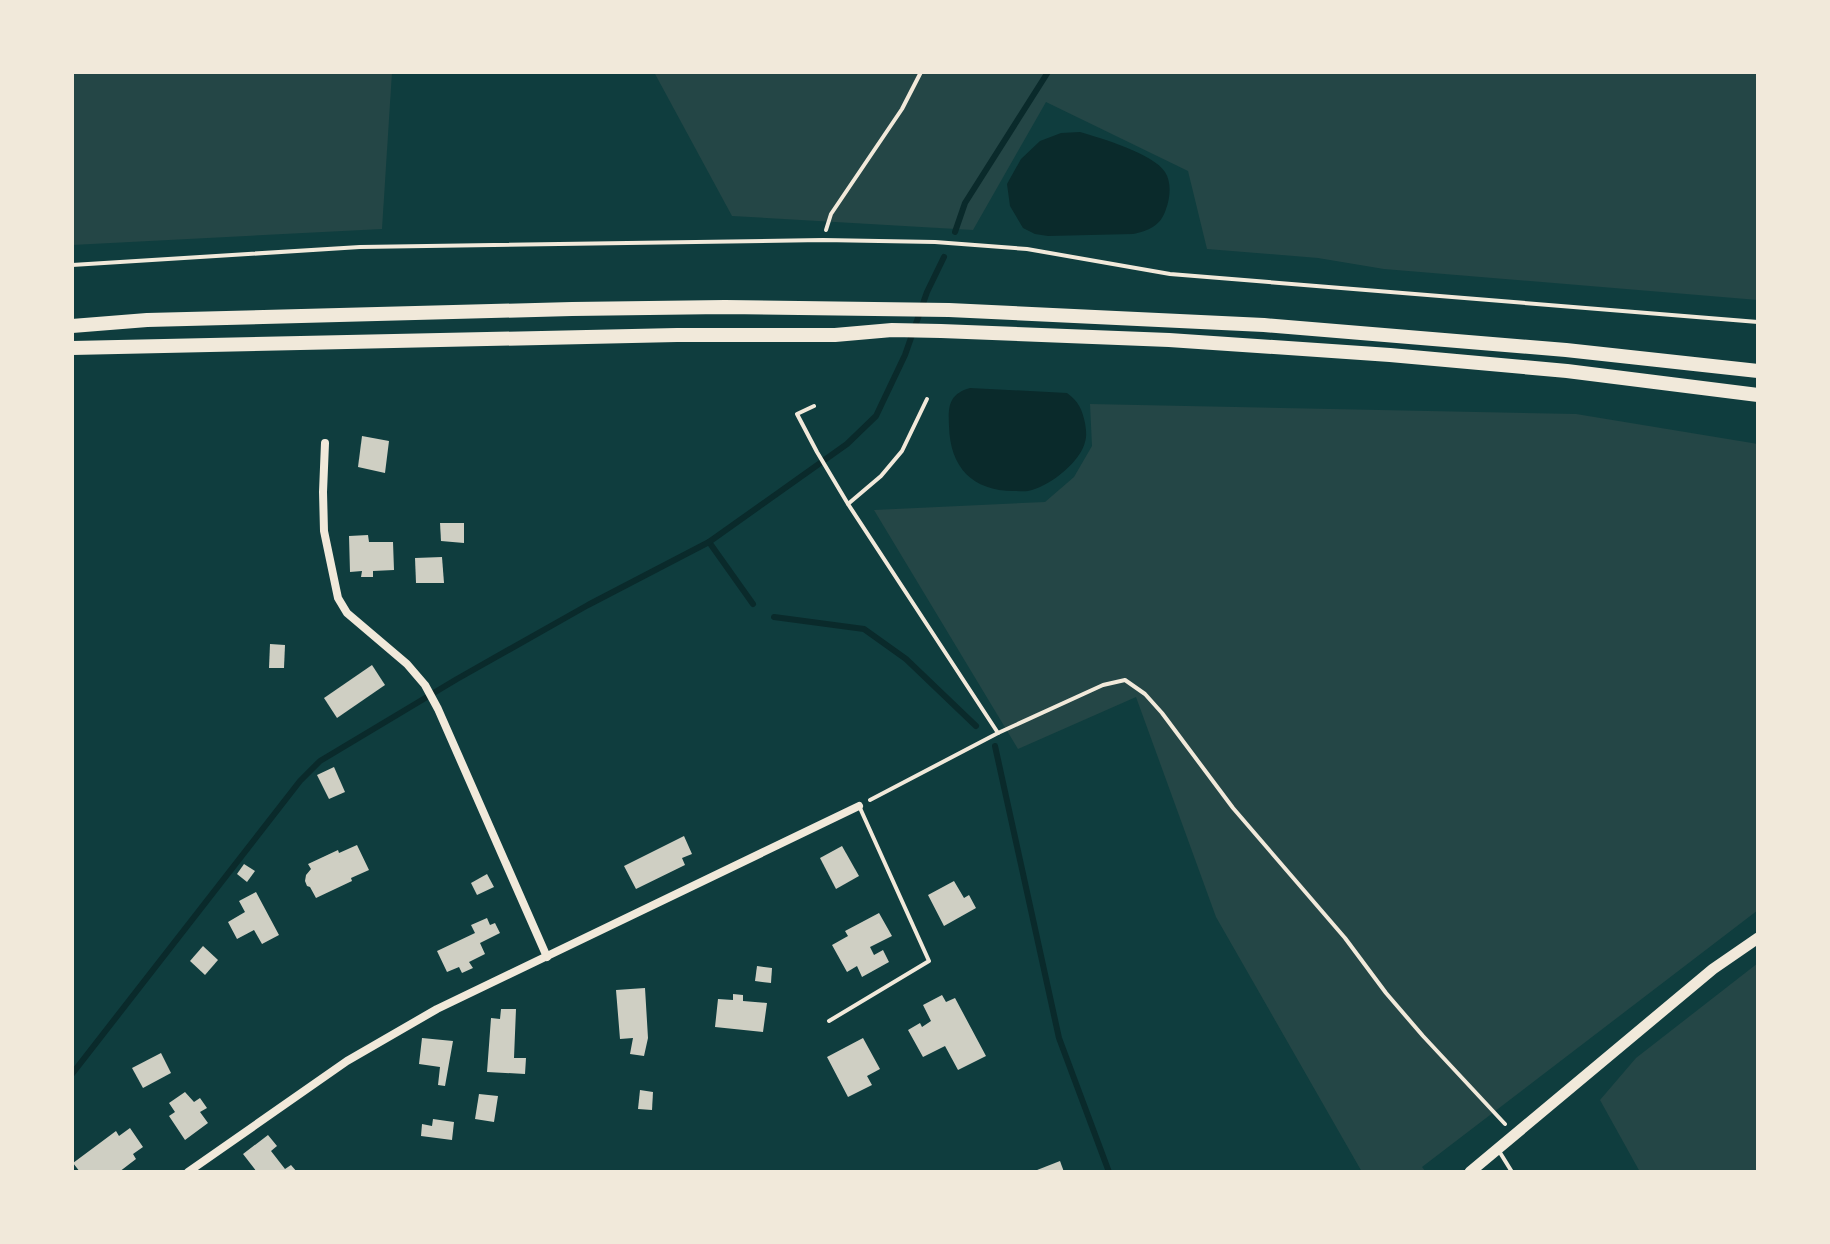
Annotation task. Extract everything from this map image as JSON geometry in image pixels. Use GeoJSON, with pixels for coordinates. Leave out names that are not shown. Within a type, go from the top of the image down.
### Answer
{"type":"FeatureCollection","features":[{"type":"Feature","properties":{"kind":"main road"},"geometry":{"type":"LineString","coordinates":[[72,326],[147,320],[572,309],[725,307],[949,310],[1264,325],[1566,350],[1758,371]]}},
{"type":"Feature","properties":{"kind":"main road"},"geometry":{"type":"LineString","coordinates":[[72,348],[941,331],[1169,340],[1390,355],[1567,371],[1758,395]]}},
{"type":"Feature","properties":{"kind":"street"},"geometry":{"type":"LineString","coordinates":[[325,443],[324,531],[338,598],[347,613],[407,664],[425,685],[547,957]]}},
{"type":"Feature","properties":{"kind":"street"},"geometry":{"type":"LineString","coordinates":[[188,1172],[347,1061],[437,1009],[859,806]]}},
{"type":"Feature","properties":{"kind":"street"},"geometry":{"type":"LineString","coordinates":[[1470,1172],[1713,969],[1758,938]]}},
{"type":"Feature","properties":{"kind":"lane"},"geometry":{"type":"LineString","coordinates":[[72,265],[360,247],[823,240],[935,242],[1027,249],[1170,274],[1758,322]]}},
{"type":"Feature","properties":{"kind":"lane"},"geometry":{"type":"LineString","coordinates":[[829,1021],[929,961],[859,806]]}},
{"type":"Feature","properties":{"kind":"lane"},"geometry":{"type":"LineString","coordinates":[[1498,1149],[1512,1172]]}},
{"type":"Feature","properties":{"kind":"path"},"geometry":{"type":"LineString","coordinates":[[823,240],[831,214],[902,109],[921,72]]}},
{"type":"Feature","properties":{"kind":"path"},"geometry":{"type":"LineString","coordinates":[[848,504],[881,476],[902,451],[927,399]]}},
{"type":"Feature","properties":{"kind":"path"},"geometry":{"type":"LineString","coordinates":[[814,406],[797,414],[817,452],[998,733]]}},
{"type":"Feature","properties":{"kind":"path"},"geometry":{"type":"LineString","coordinates":[[859,806],[998,733],[1103,685],[1125,680],[1145,694],[1162,713],[1233,808],[1345,938],[1386,993],[1514,1134]]}},
{"type":"Feature","properties":{"kind":"shaded area"},"geometry":{"type":"Polygon","coordinates":[[[72,72],[392,72],[382,229],[72,245],[72,72]]]}},
{"type":"Feature","properties":{"kind":"shaded area"},"geometry":{"type":"Polygon","coordinates":[[[654,72],[1758,72],[1758,300],[1384,269],[1318,258],[1207,249],[1188,171],[1046,102],[973,230],[732,216],[654,72]]]}},
{"type":"Feature","properties":{"kind":"shaded area"},"geometry":{"type":"Polygon","coordinates":[[[1080,132],[1139,153],[1165,172],[1169,195],[1164,215],[1157,224],[1133,234],[1048,236],[1023,228],[1010,206],[1007,184],[1021,159],[1040,141],[1061,133],[1080,132]]]}},
{"type":"Feature","properties":{"kind":"shaded area"},"geometry":{"type":"Polygon","coordinates":[[[970,388],[1067,393],[1077,403],[1084,418],[1086,440],[1078,457],[1056,478],[1030,491],[999,490],[975,481],[959,465],[950,441],[949,426],[951,402],[970,388]]]}},
{"type":"Feature","properties":{"kind":"shaded area"},"geometry":{"type":"Polygon","coordinates":[[[1090,404],[1576,414],[1758,444],[1758,910],[1422,1167],[1426,1172],[1362,1172],[1216,917],[1136,697],[1018,749],[874,510],[1045,502],[1074,477],[1092,446],[1090,404]]]}},
{"type":"Feature","properties":{"kind":"shaded area"},"geometry":{"type":"Polygon","coordinates":[[[1758,963],[1758,1172],[1640,1172],[1600,1100],[1636,1058],[1758,963]]]}},
{"type":"Feature","properties":{"kind":"building"},"geometry":{"type":"Polygon","coordinates":[[[362,436],[389,441],[385,473],[358,467],[362,436]]]}},
{"type":"Feature","properties":{"kind":"building"},"geometry":{"type":"Polygon","coordinates":[[[440,523],[464,523],[464,543],[441,541],[440,523]]]}},
{"type":"Feature","properties":{"kind":"building"},"geometry":{"type":"Polygon","coordinates":[[[368,535],[369,542],[393,542],[394,570],[373,571],[373,577],[361,577],[362,571],[350,572],[349,536],[368,535]]]}},
{"type":"Feature","properties":{"kind":"building"},"geometry":{"type":"Polygon","coordinates":[[[442,557],[444,583],[416,583],[415,558],[442,557]]]}},
{"type":"Feature","properties":{"kind":"building"},"geometry":{"type":"Polygon","coordinates":[[[270,644],[285,645],[284,668],[269,668],[270,644]]]}},
{"type":"Feature","properties":{"kind":"building"},"geometry":{"type":"Polygon","coordinates":[[[372,665],[385,685],[337,718],[324,698],[372,665]]]}},
{"type":"Feature","properties":{"kind":"building"},"geometry":{"type":"Polygon","coordinates":[[[334,767],[345,792],[329,799],[317,775],[334,767]]]}},
{"type":"Feature","properties":{"kind":"building"},"geometry":{"type":"Polygon","coordinates":[[[684,836],[692,854],[682,858],[685,865],[636,889],[624,866],[684,836]]]}},
{"type":"Feature","properties":{"kind":"building"},"geometry":{"type":"Polygon","coordinates":[[[357,845],[369,870],[316,898],[305,881],[311,869],[308,864],[357,845]]]}},
{"type":"Feature","properties":{"kind":"building"},"geometry":{"type":"Polygon","coordinates":[[[842,846],[859,876],[836,889],[820,858],[842,846]]]}},
{"type":"Feature","properties":{"kind":"building"},"geometry":{"type":"Polygon","coordinates":[[[244,864],[255,871],[247,882],[237,874],[244,864]]]}},
{"type":"Feature","properties":{"kind":"building"},"geometry":{"type":"Polygon","coordinates":[[[487,874],[494,887],[477,895],[471,883],[487,874]]]}},
{"type":"Feature","properties":{"kind":"building"},"geometry":{"type":"Polygon","coordinates":[[[954,881],[964,898],[969,895],[976,908],[944,926],[928,895],[954,881]]]}},
{"type":"Feature","properties":{"kind":"building"},"geometry":{"type":"Polygon","coordinates":[[[256,892],[279,935],[262,944],[254,930],[237,939],[228,922],[245,912],[239,901],[256,892]]]}},
{"type":"Feature","properties":{"kind":"building"},"geometry":{"type":"Polygon","coordinates":[[[879,913],[892,936],[870,947],[874,955],[883,950],[889,962],[862,977],[857,966],[847,972],[832,945],[848,936],[845,931],[879,913]]]}},
{"type":"Feature","properties":{"kind":"building"},"geometry":{"type":"Polygon","coordinates":[[[487,918],[490,925],[495,923],[500,933],[480,943],[485,954],[469,962],[473,968],[462,973],[459,967],[447,972],[437,951],[475,933],[471,925],[487,918]]]}},
{"type":"Feature","properties":{"kind":"building"},"geometry":{"type":"Polygon","coordinates":[[[203,946],[218,960],[205,975],[190,961],[203,946]]]}},
{"type":"Feature","properties":{"kind":"building"},"geometry":{"type":"Polygon","coordinates":[[[757,966],[772,968],[771,983],[755,981],[757,966]]]}},
{"type":"Feature","properties":{"kind":"building"},"geometry":{"type":"Polygon","coordinates":[[[645,988],[648,1038],[644,1056],[630,1054],[633,1038],[620,1039],[616,990],[645,988]]]}},
{"type":"Feature","properties":{"kind":"building"},"geometry":{"type":"Polygon","coordinates":[[[733,994],[743,995],[743,1001],[767,1003],[763,1032],[715,1027],[718,999],[733,1000],[733,994]]]}},
{"type":"Feature","properties":{"kind":"building"},"geometry":{"type":"Polygon","coordinates":[[[942,995],[946,1002],[955,998],[986,1056],[958,1070],[945,1046],[923,1057],[908,1030],[931,1021],[923,1005],[942,995]]]}},
{"type":"Feature","properties":{"kind":"building"},"geometry":{"type":"Polygon","coordinates":[[[501,1009],[516,1009],[514,1058],[526,1058],[525,1074],[487,1072],[491,1018],[500,1019],[501,1009]]]}},
{"type":"Feature","properties":{"kind":"building"},"geometry":{"type":"Polygon","coordinates":[[[422,1038],[453,1041],[445,1086],[438,1085],[440,1067],[419,1064],[422,1038]]]}},
{"type":"Feature","properties":{"kind":"building"},"geometry":{"type":"Polygon","coordinates":[[[863,1038],[880,1069],[867,1076],[872,1085],[848,1097],[827,1057],[863,1038]]]}},
{"type":"Feature","properties":{"kind":"building"},"geometry":{"type":"Polygon","coordinates":[[[161,1053],[171,1073],[143,1088],[132,1068],[161,1053]]]}},
{"type":"Feature","properties":{"kind":"building"},"geometry":{"type":"Polygon","coordinates":[[[640,1090],[653,1092],[652,1110],[638,1109],[640,1090]]]}},
{"type":"Feature","properties":{"kind":"building"},"geometry":{"type":"Polygon","coordinates":[[[185,1092],[194,1102],[200,1098],[207,1108],[200,1112],[208,1123],[185,1140],[169,1116],[175,1112],[169,1103],[185,1092]]]}},
{"type":"Feature","properties":{"kind":"building"},"geometry":{"type":"Polygon","coordinates":[[[479,1094],[498,1096],[494,1122],[475,1119],[479,1094]]]}},
{"type":"Feature","properties":{"kind":"building"},"geometry":{"type":"Polygon","coordinates":[[[433,1119],[454,1122],[452,1140],[421,1136],[422,1124],[432,1126],[433,1119]]]}},
{"type":"Feature","properties":{"kind":"building"},"geometry":{"type":"Polygon","coordinates":[[[130,1128],[143,1147],[133,1154],[136,1159],[119,1172],[80,1172],[73,1163],[116,1131],[119,1136],[130,1128]]]}},
{"type":"Feature","properties":{"kind":"building"},"geometry":{"type":"Polygon","coordinates":[[[268,1135],[277,1146],[271,1151],[285,1169],[291,1165],[297,1172],[257,1172],[243,1154],[268,1135]]]}},
{"type":"Feature","properties":{"kind":"building"},"geometry":{"type":"Polygon","coordinates":[[[1060,1161],[1064,1172],[1032,1172],[1060,1161]]]}},
{"type":"Feature","properties":{"kind":"waterway"},"geometry":{"type":"LineString","coordinates":[[955,232],[965,203],[1048,72]]}},
{"type":"Feature","properties":{"kind":"waterway"},"geometry":{"type":"LineString","coordinates":[[72,1074],[300,781],[320,761],[588,605],[709,542],[847,444],[876,416],[905,355],[927,292],[944,257]]}},
{"type":"Feature","properties":{"kind":"waterway"},"geometry":{"type":"LineString","coordinates":[[709,542],[753,604]]}},
{"type":"Feature","properties":{"kind":"waterway"},"geometry":{"type":"LineString","coordinates":[[774,617],[864,629],[906,659],[976,726]]}},
{"type":"Feature","properties":{"kind":"waterway"},"geometry":{"type":"LineString","coordinates":[[995,746],[1059,1038],[1109,1172]]}}]}
